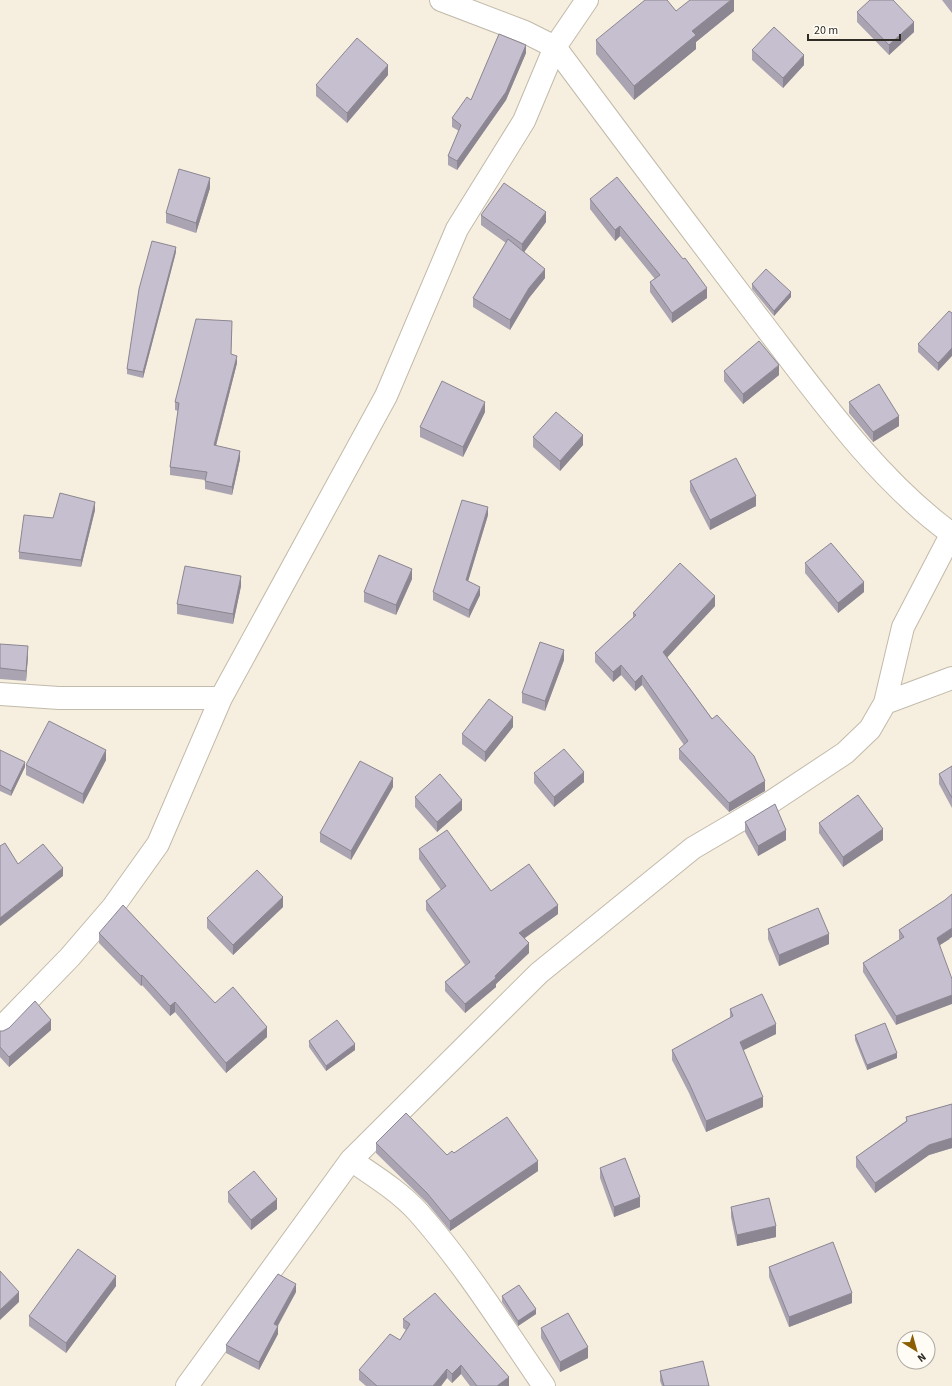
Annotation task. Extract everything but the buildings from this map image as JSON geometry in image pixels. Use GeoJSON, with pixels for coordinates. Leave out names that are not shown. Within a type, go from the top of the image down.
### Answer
{"type":"FeatureCollection","features":[{"type":"Feature","properties":{"kind":"street"},"geometry":{"type":"LineString","coordinates":[[187,1386],[351,1160],[539,973],[693,848],[768,804],[844,754],[870,729],[885,703],[903,627],[952,533],[924,514],[859,446],[788,356],[555,47],[525,32],[441,0]]}},
{"type":"Feature","properties":{"kind":"street"},"geometry":{"type":"LineString","coordinates":[[0,1028],[65,962],[113,907],[158,844],[222,698],[386,396],[457,229],[524,121],[555,47],[587,0]]}},
{"type":"Feature","properties":{"kind":"street"},"geometry":{"type":"LineString","coordinates":[[885,703],[952,678]]}},
{"type":"Feature","properties":{"kind":"street"},"geometry":{"type":"LineString","coordinates":[[0,694],[59,698],[222,698]]}},
{"type":"Feature","properties":{"kind":"street"},"geometry":{"type":"LineString","coordinates":[[351,1160],[393,1190],[417,1211],[460,1265],[544,1386]]}}]}
